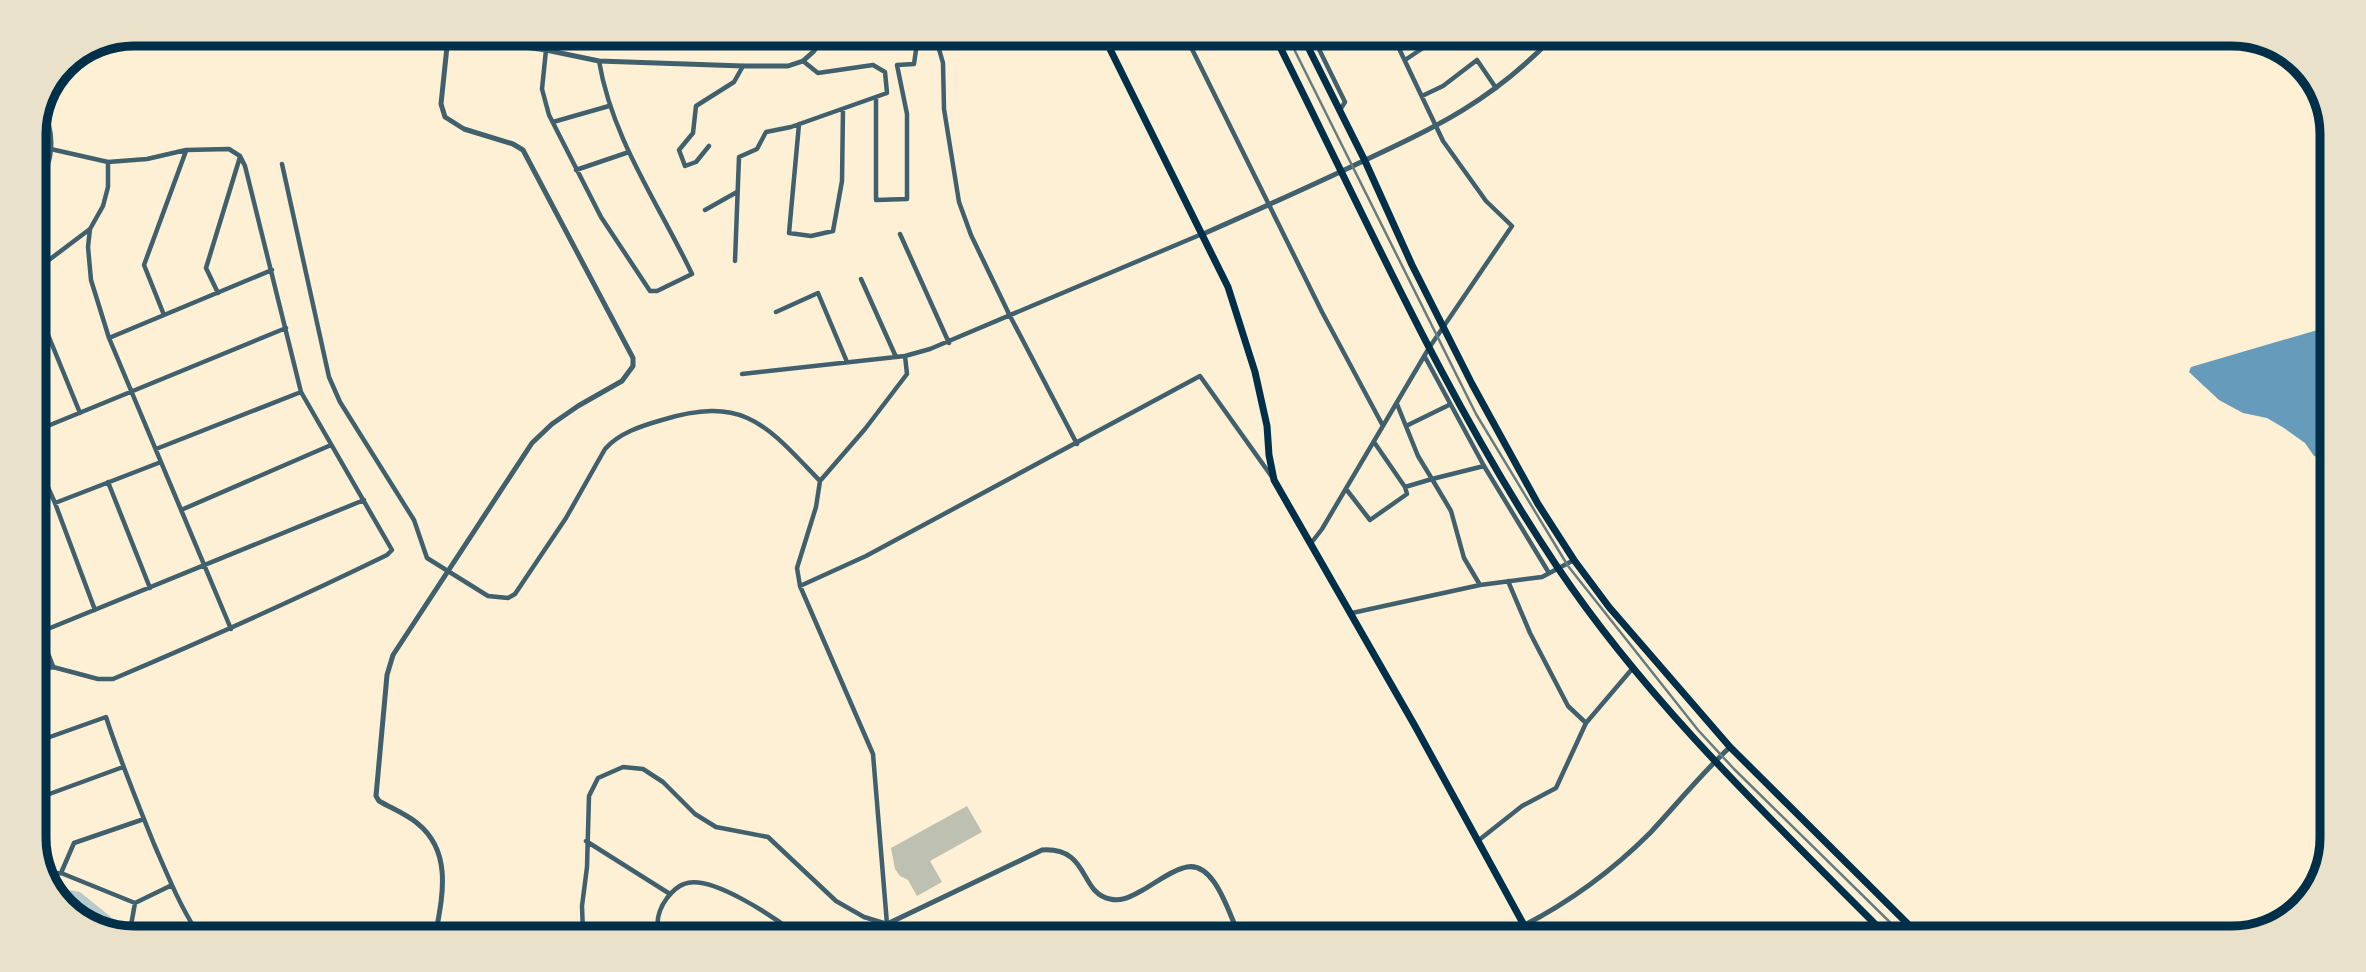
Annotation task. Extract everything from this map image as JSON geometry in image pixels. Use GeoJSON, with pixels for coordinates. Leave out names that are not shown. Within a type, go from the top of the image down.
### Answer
{"type":"FeatureCollection","features":[{"type":"Feature","properties":{"kind":"highway"},"geometry":{"type":"LineString","coordinates":[[1109,46],[1228,287],[1245,337],[1267,426],[1274,480],[1312,542],[1349,614],[1415,726],[1523,924]]}},
{"type":"Feature","properties":{"kind":"highway"},"geometry":{"type":"LineString","coordinates":[[1280,46],[1429,348],[1486,451],[1558,568],[1632,669],[1714,762],[1878,926]]}},
{"type":"Feature","properties":{"kind":"highway"},"geometry":{"type":"LineString","coordinates":[[1308,46],[1365,160],[1412,265],[1503,444],[1574,560],[1617,617],[1730,747],[1910,926]]}},
{"type":"Feature","properties":{"kind":"street"},"geometry":{"type":"LineString","coordinates":[[437,926],[444,882],[441,857],[433,841],[418,824],[379,801],[376,792],[387,675],[393,655],[532,443],[552,424],[578,406],[622,381],[633,366],[633,358],[523,150],[513,144],[464,129],[445,117],[441,104],[447,46]]}},
{"type":"Feature","properties":{"kind":"street"},"geometry":{"type":"LineString","coordinates":[[515,46],[599,61],[743,66],[788,66],[803,61],[818,46]]}},
{"type":"Feature","properties":{"kind":"street"},"geometry":{"type":"LineString","coordinates":[[876,97],[876,200],[907,199],[907,114],[897,65],[914,64],[917,46]]}},
{"type":"Feature","properties":{"kind":"street"},"geometry":{"type":"LineString","coordinates":[[938,46],[943,63],[944,109],[959,202],[971,235],[1010,316],[1077,444]]}},
{"type":"Feature","properties":{"kind":"street"},"geometry":{"type":"LineString","coordinates":[[1190,46],[1383,427]]}},
{"type":"Feature","properties":{"kind":"street"},"geometry":{"type":"LineString","coordinates":[[1317,46],[1345,102],[1340,110]]}},
{"type":"Feature","properties":{"kind":"street"},"geometry":{"type":"LineString","coordinates":[[1312,542],[1429,348],[1512,226],[1486,201],[1443,141],[1398,46]]}},
{"type":"Feature","properties":{"kind":"street"},"geometry":{"type":"LineString","coordinates":[[1405,60],[1426,46]]}},
{"type":"Feature","properties":{"kind":"street"},"geometry":{"type":"LineString","coordinates":[[742,374],[905,356],[949,343],[967,332],[1269,205],[1437,127],[1497,89],[1544,46]]}},
{"type":"Feature","properties":{"kind":"street"},"geometry":{"type":"LineString","coordinates":[[545,50],[542,89],[553,122],[601,217],[650,291],[657,291],[692,274],[629,152],[609,106],[599,61]]}},
{"type":"Feature","properties":{"kind":"street"},"geometry":{"type":"LineString","coordinates":[[1422,96],[1443,86],[1477,60],[1497,89]]}},
{"type":"Feature","properties":{"kind":"street"},"geometry":{"type":"LineString","coordinates":[[735,261],[739,157],[757,149],[766,132],[799,124],[887,93],[885,72],[873,65],[818,73],[803,61]]}},
{"type":"Feature","properties":{"kind":"street"},"geometry":{"type":"LineString","coordinates":[[709,146],[696,162],[685,166],[679,150],[693,133],[696,106],[734,82],[743,66]]}},
{"type":"Feature","properties":{"kind":"street"},"geometry":{"type":"LineString","coordinates":[[553,122],[609,106]]}},
{"type":"Feature","properties":{"kind":"street"},"geometry":{"type":"LineString","coordinates":[[799,124],[789,233],[811,236],[834,231],[842,181],[843,109]]}},
{"type":"Feature","properties":{"kind":"street"},"geometry":{"type":"LineString","coordinates":[[46,167],[52,150],[47,122]]}},
{"type":"Feature","properties":{"kind":"street"},"geometry":{"type":"LineString","coordinates":[[46,148],[107,162],[147,159],[187,150],[229,149],[240,156],[245,166],[272,270],[301,392],[392,547],[390,552],[231,629],[113,679],[98,679],[53,667],[46,668]]}},
{"type":"Feature","properties":{"kind":"street"},"geometry":{"type":"LineString","coordinates":[[164,315],[144,265],[187,150]]}},
{"type":"Feature","properties":{"kind":"street"},"geometry":{"type":"LineString","coordinates":[[576,170],[629,152]]}},
{"type":"Feature","properties":{"kind":"street"},"geometry":{"type":"LineString","coordinates":[[218,293],[206,268],[240,156]]}},
{"type":"Feature","properties":{"kind":"street"},"geometry":{"type":"LineString","coordinates":[[46,262],[90,229],[106,196],[109,169],[107,162]]}},
{"type":"Feature","properties":{"kind":"street"},"geometry":{"type":"LineString","coordinates":[[282,164],[329,377],[340,402],[414,520],[427,558],[488,596],[508,598],[515,594],[566,518],[604,449],[626,432],[695,410],[736,413],[772,431],[820,481]]}},
{"type":"Feature","properties":{"kind":"street"},"geometry":{"type":"LineString","coordinates":[[705,210],[737,192]]}},
{"type":"Feature","properties":{"kind":"street"},"geometry":{"type":"LineString","coordinates":[[90,229],[88,266],[109,338],[231,629]]}},
{"type":"Feature","properties":{"kind":"street"},"geometry":{"type":"LineString","coordinates":[[900,234],[949,343]]}},
{"type":"Feature","properties":{"kind":"street"},"geometry":{"type":"LineString","coordinates":[[109,338],[272,270]]}},
{"type":"Feature","properties":{"kind":"street"},"geometry":{"type":"LineString","coordinates":[[861,279],[896,357]]}},
{"type":"Feature","properties":{"kind":"street"},"geometry":{"type":"LineString","coordinates":[[776,312],[818,293],[847,362]]}},
{"type":"Feature","properties":{"kind":"street"},"geometry":{"type":"LineString","coordinates":[[46,427],[286,328]]}},
{"type":"Feature","properties":{"kind":"street"},"geometry":{"type":"LineString","coordinates":[[46,330],[79,413]]}},
{"type":"Feature","properties":{"kind":"street"},"geometry":{"type":"LineString","coordinates":[[887,924],[873,754],[800,586],[797,568],[816,507],[820,481],[865,429],[906,374],[905,356]]}},
{"type":"Feature","properties":{"kind":"street"},"geometry":{"type":"LineString","coordinates":[[1424,356],[1484,466],[1549,573]]}},
{"type":"Feature","properties":{"kind":"street"},"geometry":{"type":"LineString","coordinates":[[800,586],[866,556],[1200,376],[1274,480]]}},
{"type":"Feature","properties":{"kind":"street"},"geometry":{"type":"LineString","coordinates":[[156,449],[301,392]]}},
{"type":"Feature","properties":{"kind":"street"},"geometry":{"type":"LineString","coordinates":[[1397,403],[1418,456],[1451,511],[1464,558],[1480,585]]}},
{"type":"Feature","properties":{"kind":"street"},"geometry":{"type":"LineString","coordinates":[[1406,426],[1450,405]]}},
{"type":"Feature","properties":{"kind":"street"},"geometry":{"type":"LineString","coordinates":[[1346,489],[1370,520],[1407,494],[1374,442]]}},
{"type":"Feature","properties":{"kind":"street"},"geometry":{"type":"LineString","coordinates":[[181,510],[331,445]]}},
{"type":"Feature","properties":{"kind":"street"},"geometry":{"type":"LineString","coordinates":[[55,503],[161,462]]}},
{"type":"Feature","properties":{"kind":"street"},"geometry":{"type":"LineString","coordinates":[[1405,487],[1484,466]]}},
{"type":"Feature","properties":{"kind":"street"},"geometry":{"type":"LineString","coordinates":[[108,482],[150,588]]}},
{"type":"Feature","properties":{"kind":"street"},"geometry":{"type":"LineString","coordinates":[[46,483],[95,610]]}},
{"type":"Feature","properties":{"kind":"street"},"geometry":{"type":"LineString","coordinates":[[46,630],[364,500]]}},
{"type":"Feature","properties":{"kind":"street"},"geometry":{"type":"LineString","coordinates":[[1349,614],[1480,585],[1542,577],[1574,560]]}},
{"type":"Feature","properties":{"kind":"street"},"geometry":{"type":"LineString","coordinates":[[1508,581],[1568,706],[1586,723]]}},
{"type":"Feature","properties":{"kind":"street"},"geometry":{"type":"LineString","coordinates":[[46,648],[53,667]]}},
{"type":"Feature","properties":{"kind":"street"},"geometry":{"type":"LineString","coordinates":[[1477,842],[1522,806],[1556,788],[1586,723],[1632,669]]}},
{"type":"Feature","properties":{"kind":"street"},"geometry":{"type":"LineString","coordinates":[[46,738],[106,717],[144,819],[184,912],[193,926]]}},
{"type":"Feature","properties":{"kind":"street"},"geometry":{"type":"LineString","coordinates":[[1520,926],[1569,900],[1597,880],[1648,834],[1730,747]]}},
{"type":"Feature","properties":{"kind":"street"},"geometry":{"type":"LineString","coordinates":[[46,795],[123,767]]}},
{"type":"Feature","properties":{"kind":"street"},"geometry":{"type":"LineString","coordinates":[[583,926],[589,796],[598,778],[623,767],[643,769],[663,782],[695,814],[716,827],[768,837],[836,901],[864,917],[887,924],[1042,849],[1055,849],[1079,863],[1091,886],[1102,897],[1113,900],[1126,899],[1184,867],[1196,866],[1205,870],[1214,881],[1235,926]]}},
{"type":"Feature","properties":{"kind":"street"},"geometry":{"type":"LineString","coordinates":[[61,873],[74,843],[144,819]]}},
{"type":"Feature","properties":{"kind":"street"},"geometry":{"type":"LineString","coordinates":[[586,841],[670,894]]}},
{"type":"Feature","properties":{"kind":"street"},"geometry":{"type":"LineString","coordinates":[[53,874],[61,873],[135,903],[172,885]]}},
{"type":"Feature","properties":{"kind":"street"},"geometry":{"type":"LineString","coordinates":[[657,926],[659,909],[670,894],[685,884],[703,883],[736,895],[784,926]]}},
{"type":"Feature","properties":{"kind":"street"},"geometry":{"type":"LineString","coordinates":[[131,926],[135,903]]}},
{"type":"Feature","properties":{"kind":"shaded area"},"geometry":{"type":"Polygon","coordinates":[[[61,889],[80,892],[111,917],[111,924],[90,915],[76,905],[61,889]]]}},
{"type":"Feature","properties":{"kind":"water"},"geometry":{"type":"Polygon","coordinates":[[[2320,329],[2320,460],[2305,443],[2284,428],[2267,418],[2243,413],[2219,400],[2189,372],[2191,367],[2320,329]]]}},
{"type":"Feature","properties":{"kind":"building"},"geometry":{"type":"Polygon","coordinates":[[[967,806],[982,832],[930,861],[942,882],[917,896],[908,880],[900,876],[895,869],[891,848],[967,806]]]}},
{"type":"Feature","properties":{"kind":"railway"},"geometry":{"type":"LineString","coordinates":[[1292,46],[1476,414],[1568,566],[1698,730],[1894,926]]}}]}
